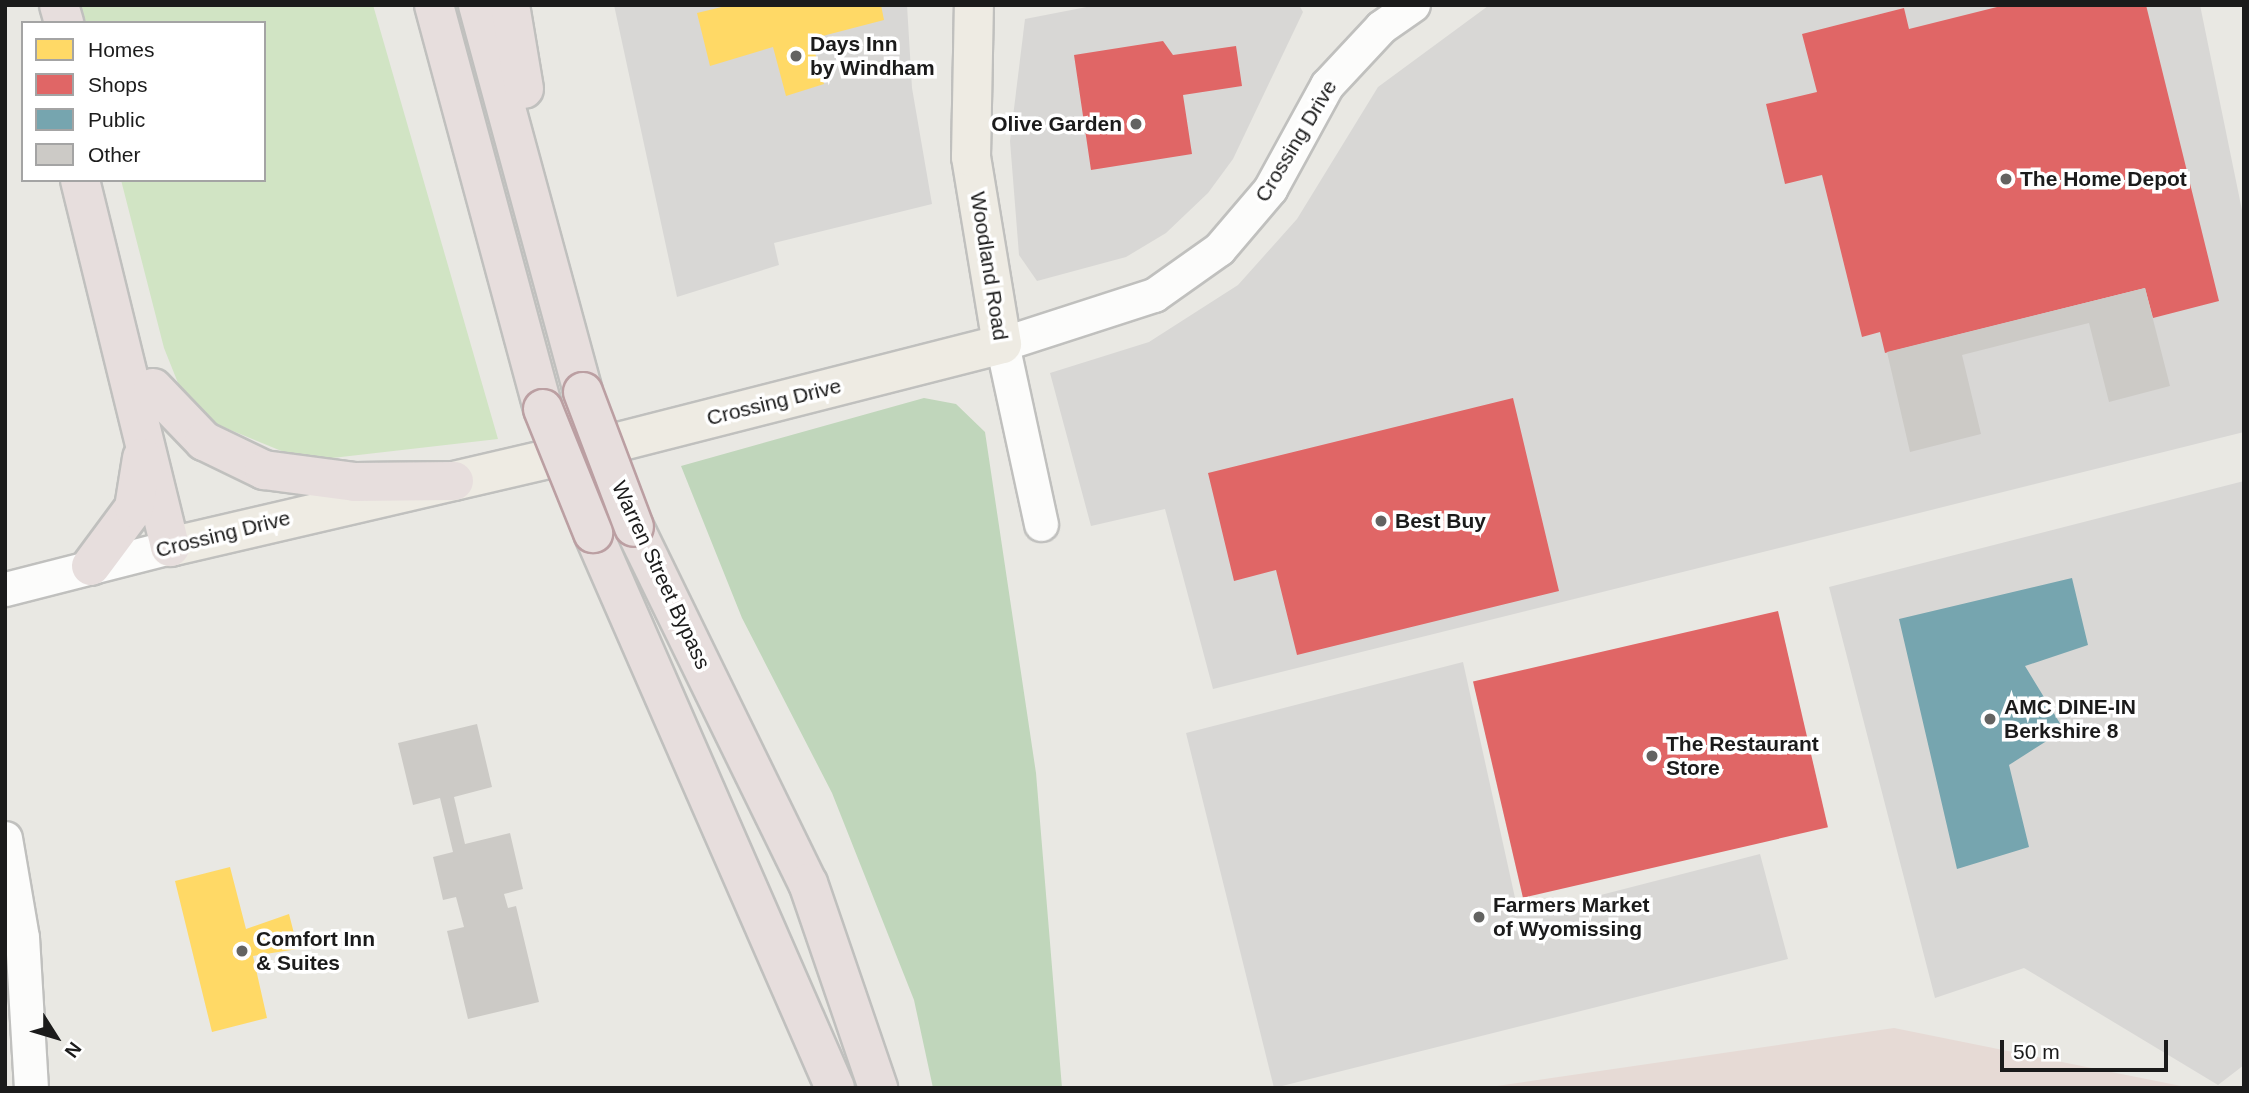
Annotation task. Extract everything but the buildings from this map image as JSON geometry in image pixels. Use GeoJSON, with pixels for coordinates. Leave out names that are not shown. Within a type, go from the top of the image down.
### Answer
{"type":"FeatureCollection","features":[{"type":"Feature","properties":{"kind":"highway"},"geometry":{"type":"LineString","coordinates":[[411,5],[480,246],[533,372]]}},
{"type":"Feature","properties":{"kind":"highway","name":"Warren Street Bypass"},"geometry":{"type":"LineString","coordinates":[[434,5],[543,409],[593,533],[748,881],[835,1088]]}},
{"type":"Feature","properties":{"kind":"highway","name":"Warren Street Bypass"},"geometry":{"type":"LineString","coordinates":[[478,5],[583,392],[634,527],[808,883],[878,1088]]}},
{"type":"Feature","properties":{"kind":"highway"},"geometry":{"type":"LineString","coordinates":[[510,5],[568,336]]}},
{"type":"Feature","properties":{"kind":"highway"},"geometry":{"type":"LineString","coordinates":[[81,182],[145,403],[180,544]]}},
{"type":"Feature","properties":{"kind":"highway"},"geometry":{"type":"LineString","coordinates":[[91,566],[123,529],[140,493],[145,403],[102,182]]}},
{"type":"Feature","properties":{"kind":"highway"},"geometry":{"type":"LineString","coordinates":[[145,403],[204,441],[264,470],[355,482],[454,481]]}},
{"type":"Feature","properties":{"kind":"highway"},"geometry":{"type":"LineString","coordinates":[[748,881],[811,1088]]}},
{"type":"Feature","properties":{"kind":"main road","name":"Woodland Road"},"geometry":{"type":"LineString","coordinates":[[974,5],[971,157],[1002,344]]}},
{"type":"Feature","properties":{"kind":"main road","name":"Crossing Drive"},"geometry":{"type":"LineString","coordinates":[[180,544],[454,481],[1002,344]]}},
{"type":"Feature","properties":{"kind":"street","name":"Crossing Drive"},"geometry":{"type":"LineString","coordinates":[[1002,344],[1154,295],[1219,249],[1270,189],[1327,85],[1372,36],[1413,5]]}},
{"type":"Feature","properties":{"kind":"street","name":"Woodland Road"},"geometry":{"type":"LineString","coordinates":[[1002,344],[1041,524]]}},
{"type":"Feature","properties":{"kind":"street","name":"Crossing Drive"},"geometry":{"type":"LineString","coordinates":[[5,589],[180,544]]}},
{"type":"Feature","properties":{"kind":"street"},"geometry":{"type":"LineString","coordinates":[[5,838],[22,937],[31,1088]]}},
{"type":"Feature","properties":{"kind":"shaded area"},"geometry":{"type":"Polygon","coordinates":[[[614,5],[907,5],[912,88],[932,204],[774,243],[779,265],[677,297],[614,5]]]}},
{"type":"Feature","properties":{"kind":"shaded area"},"geometry":{"type":"Polygon","coordinates":[[[1097,5],[1299,5],[1303,12],[1233,159],[1208,193],[1166,233],[1126,257],[1037,281],[1019,255],[1010,141],[1025,19],[1097,5]]]}},
{"type":"Feature","properties":{"kind":"shaded area"},"geometry":{"type":"Polygon","coordinates":[[[2200,5],[2244,220],[2244,432],[1213,689],[1165,509],[1091,526],[1050,373],[1149,342],[1238,285],[1297,219],[1378,87],[1488,6],[2200,5]]]}},
{"type":"Feature","properties":{"kind":"shaded area"},"geometry":{"type":"Polygon","coordinates":[[[2244,481],[2244,1065],[2218,1085],[2024,968],[1935,998],[1829,587],[2244,481]]]}},
{"type":"Feature","properties":{"kind":"shaded area"},"geometry":{"type":"Polygon","coordinates":[[[1463,662],[1519,916],[1760,854],[1788,959],[1274,1088],[1186,733],[1463,662]]]}},
{"type":"Feature","properties":{"kind":"shaded area"},"geometry":{"type":"Polygon","coordinates":[[[1894,1028],[2191,1088],[1483,1088],[1894,1028]]]}},
{"type":"Feature","properties":{"kind":"green space"},"geometry":{"type":"Polygon","coordinates":[[[75,5],[373,5],[498,439],[306,461],[211,422],[180,388],[164,348],[122,182],[266,182],[266,21],[79,21],[75,5]]]}},
{"type":"Feature","properties":{"kind":"green space"},"geometry":{"type":"Polygon","coordinates":[[[924,398],[956,404],[985,432],[1036,773],[1062,1088],[933,1088],[914,1000],[832,793],[742,618],[681,466],[924,398]]]}},
{"type":"Feature","properties":{"kind":"place","name":"Days Inn by Windham"},"geometry":{"type":"Point","coordinates":[796,56]}},
{"type":"Feature","properties":{"kind":"place","name":"Olive Garden"},"geometry":{"type":"Point","coordinates":[1136,124]}},
{"type":"Feature","properties":{"kind":"place","name":"The Home Depot"},"geometry":{"type":"Point","coordinates":[2006,179]}},
{"type":"Feature","properties":{"kind":"place","name":"Best Buy"},"geometry":{"type":"Point","coordinates":[1381,521]}},
{"type":"Feature","properties":{"kind":"place","name":"AMC DINE-IN Berkshire 8"},"geometry":{"type":"Point","coordinates":[1990,719]}},
{"type":"Feature","properties":{"kind":"place","name":"The Restaurant Store"},"geometry":{"type":"Point","coordinates":[1652,756]}},
{"type":"Feature","properties":{"kind":"place","name":"Farmers Market of Wyomissing"},"geometry":{"type":"Point","coordinates":[1479,917]}},
{"type":"Feature","properties":{"kind":"place","name":"Comfort Inn & Suites"},"geometry":{"type":"Point","coordinates":[242,951]}}]}
